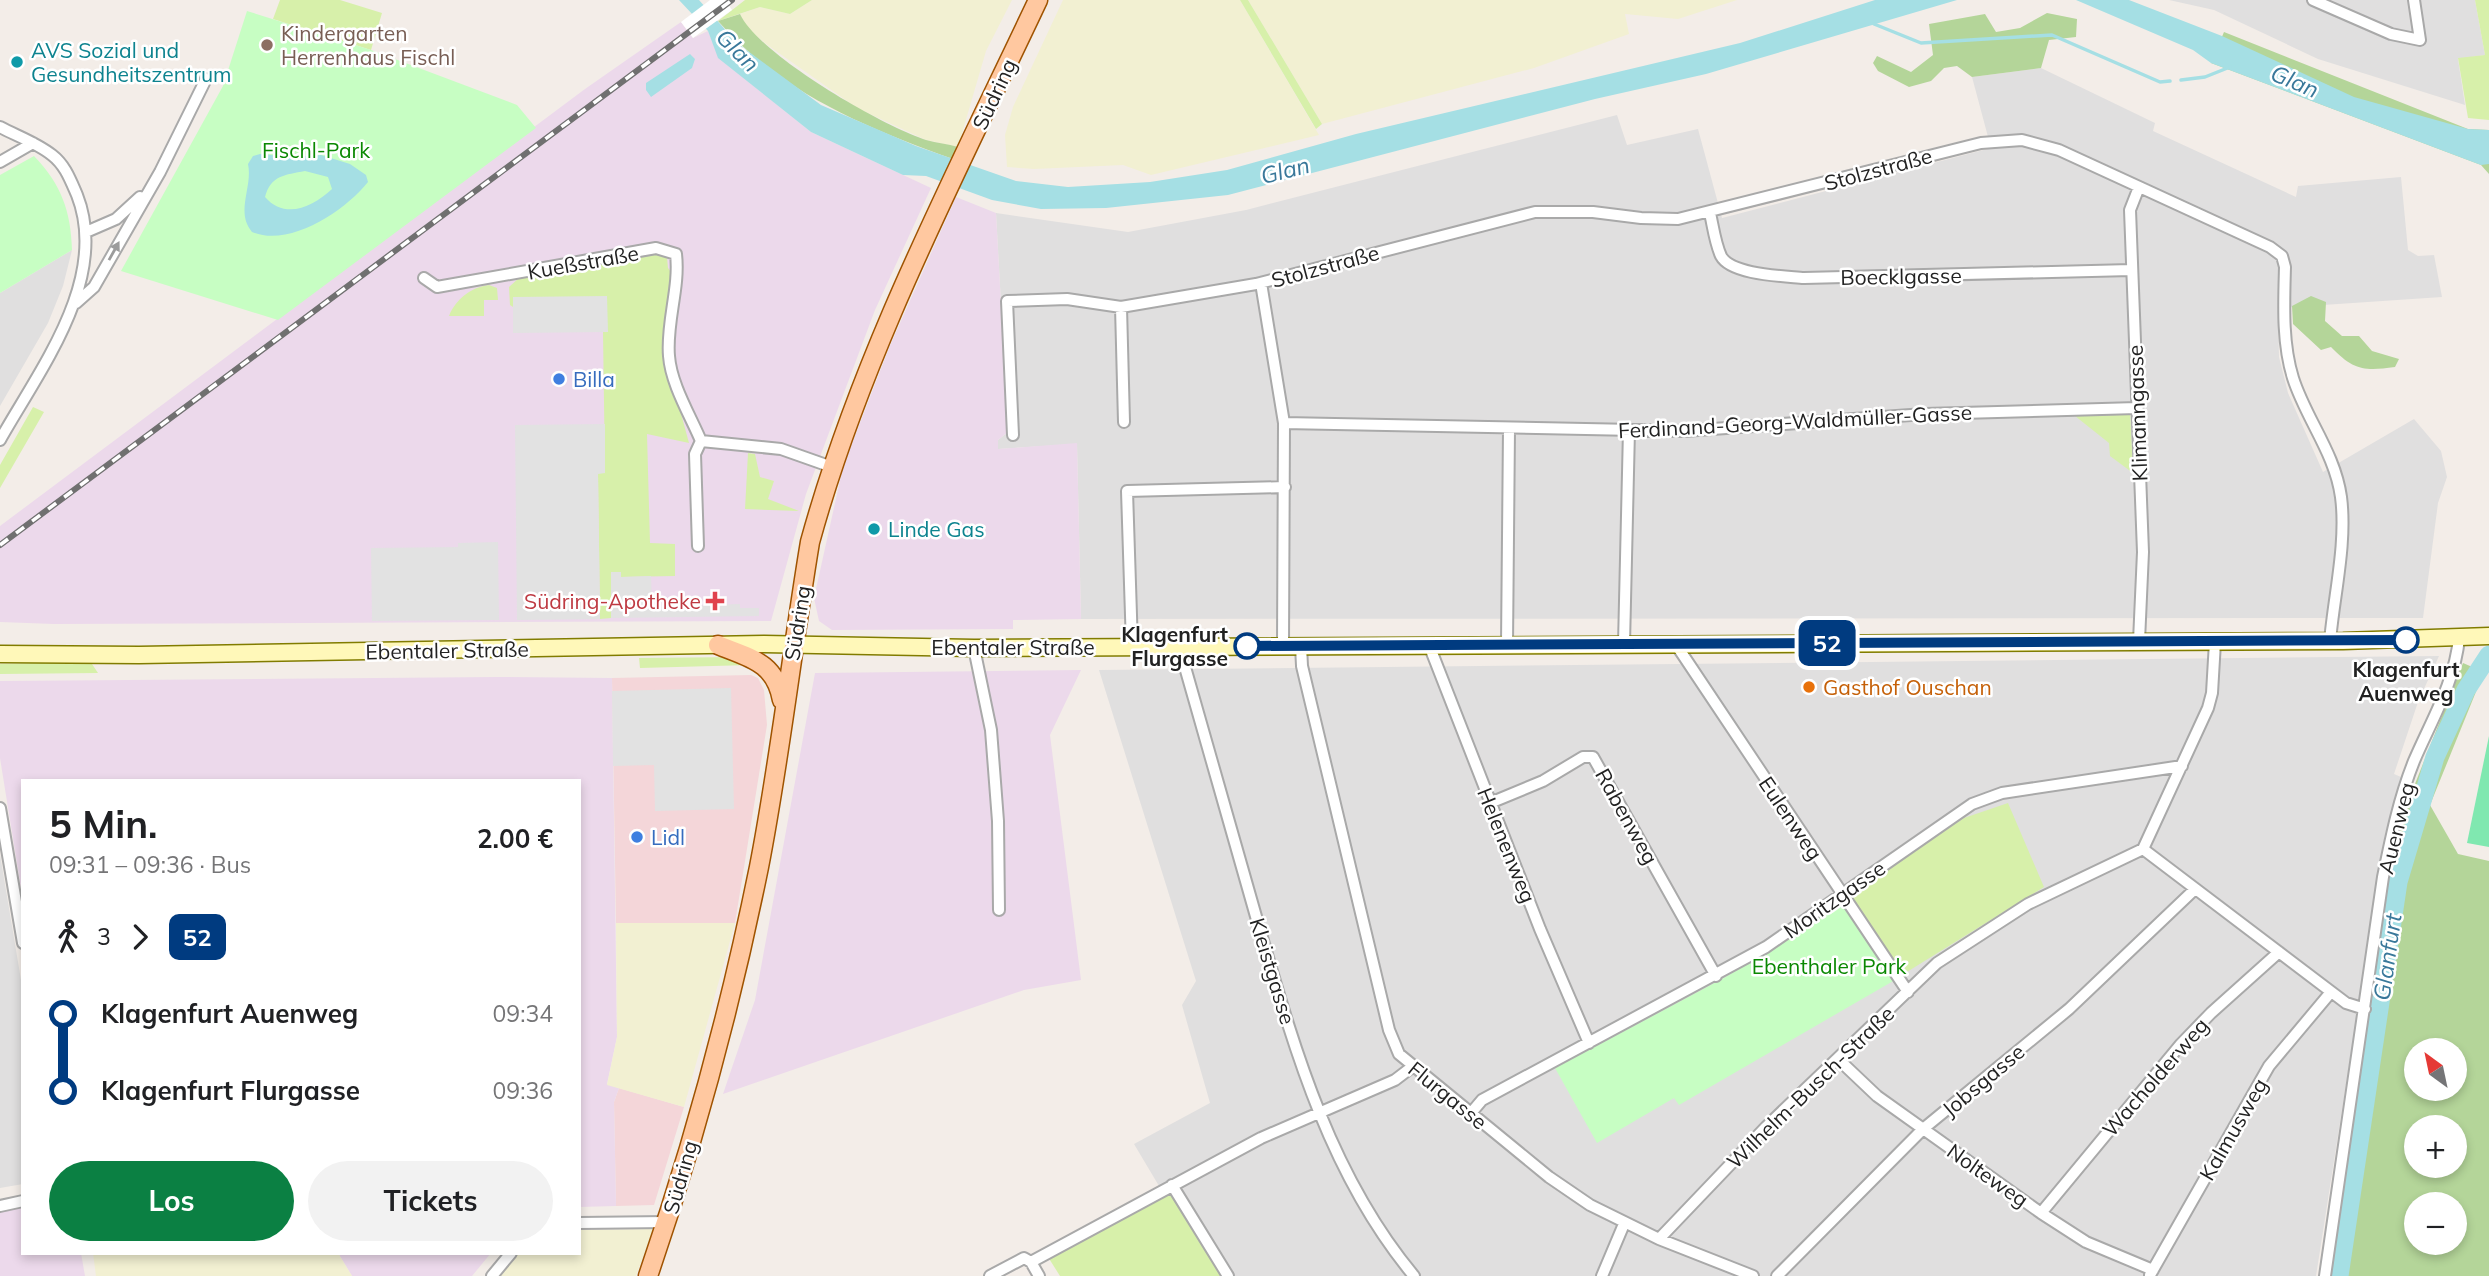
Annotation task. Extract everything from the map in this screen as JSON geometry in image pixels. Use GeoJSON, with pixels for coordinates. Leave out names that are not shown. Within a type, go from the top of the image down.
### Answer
{"type":"FeatureCollection","features":[{"type":"Feature","properties":{"kind":"main road","name":"Südring"},"geometry":{"type":"LineString","coordinates":[[648,1276],[667,1222],[742,944],[759,866],[810,542],[832,467],[877,349],[1038,0]]}},
{"type":"Feature","properties":{"kind":"main road","name":"Ebentaler Straße"},"geometry":{"type":"LineString","coordinates":[[0,654],[127,655],[718,645],[974,648],[2215,642],[2487,636]]}},
{"type":"Feature","properties":{"kind":"main road"},"geometry":{"type":"LineString","coordinates":[[718,645],[750,657],[771,670],[779,683],[785,710]]}},
{"type":"Feature","properties":{"kind":"street"},"geometry":{"type":"LineString","coordinates":[[2313,0],[2391,34],[2420,40],[2414,0]]}},
{"type":"Feature","properties":{"kind":"street"},"geometry":{"type":"LineString","coordinates":[[74,305],[94,287],[206,79]]}},
{"type":"Feature","properties":{"kind":"street"},"geometry":{"type":"LineString","coordinates":[[0,127],[52,155],[66,170],[80,203],[86,232],[85,271],[74,305],[0,440]]}},
{"type":"Feature","properties":{"kind":"street","name":"Stolzstraße"},"geometry":{"type":"LineString","coordinates":[[1013,435],[1007,301],[1067,299],[1121,307],[1261,284],[1535,212],[1593,212],[1662,220],[1710,213],[2002,139],[2048,146],[2270,247],[2285,262],[2286,352],[2293,379],[2330,459],[2341,498],[2342,523],[2330,641]]}},
{"type":"Feature","properties":{"kind":"street"},"geometry":{"type":"LineString","coordinates":[[0,162],[33,143]]}},
{"type":"Feature","properties":{"kind":"street","name":"Klimanngasse"},"geometry":{"type":"LineString","coordinates":[[2139,187],[2130,210],[2143,552],[2139,641]]}},
{"type":"Feature","properties":{"kind":"street"},"geometry":{"type":"LineString","coordinates":[[86,232],[116,219],[148,191]]}},
{"type":"Feature","properties":{"kind":"street","name":"Boecklgasse"},"geometry":{"type":"LineString","coordinates":[[1710,213],[1721,256],[1726,262],[1768,275],[1804,278],[2131,270]]}},
{"type":"Feature","properties":{"kind":"street","name":"Kueßstraße"},"geometry":{"type":"LineString","coordinates":[[424,278],[437,287],[656,248],[676,254],[678,275],[668,352],[670,367],[701,442]]}},
{"type":"Feature","properties":{"kind":"street"},"geometry":{"type":"LineString","coordinates":[[1261,284],[1284,424],[1283,646]]}},
{"type":"Feature","properties":{"kind":"street"},"geometry":{"type":"LineString","coordinates":[[1121,307],[1124,422]]}},
{"type":"Feature","properties":{"kind":"street","name":"Ferdinand-Georg-Waldmüller-Gasse"},"geometry":{"type":"LineString","coordinates":[[1284,424],[1684,431],[1926,414],[2137,408]]}},
{"type":"Feature","properties":{"kind":"street"},"geometry":{"type":"LineString","coordinates":[[1507,644],[1509,429]]}},
{"type":"Feature","properties":{"kind":"street"},"geometry":{"type":"LineString","coordinates":[[1624,644],[1629,430]]}},
{"type":"Feature","properties":{"kind":"street"},"geometry":{"type":"LineString","coordinates":[[698,547],[695,454],[701,442],[781,449],[832,467]]}},
{"type":"Feature","properties":{"kind":"street"},"geometry":{"type":"LineString","coordinates":[[1132,646],[1127,491],[1285,486]]}},
{"type":"Feature","properties":{"kind":"street","name":"Auenweg"},"geometry":{"type":"LineString","coordinates":[[2325,1276],[2393,828],[2413,763],[2454,669],[2459,638]]}},
{"type":"Feature","properties":{"kind":"street"},"geometry":{"type":"LineString","coordinates":[[2215,642],[2212,693],[2143,849],[2346,1003],[2365,1009]]}},
{"type":"Feature","properties":{"kind":"street","name":"Eulenweg"},"geometry":{"type":"LineString","coordinates":[[1675,643],[1908,992]]}},
{"type":"Feature","properties":{"kind":"street","name":"Helenenweg"},"geometry":{"type":"LineString","coordinates":[[1429,645],[1490,803],[1589,1043]]}},
{"type":"Feature","properties":{"kind":"street","name":"Kleistgasse"},"geometry":{"type":"LineString","coordinates":[[1179,646],[1276,986],[1319,1113],[1365,1208],[1414,1276]]}},
{"type":"Feature","properties":{"kind":"street","name":"Flurgasse"},"geometry":{"type":"LineString","coordinates":[[1301,646],[1302,666],[1389,1030],[1399,1054],[1549,1177],[1624,1224],[1753,1276]]}},
{"type":"Feature","properties":{"kind":"street"},"geometry":{"type":"LineString","coordinates":[[974,648],[991,730],[998,821],[999,911]]}},
{"type":"Feature","properties":{"kind":"street","name":"Rabenweg"},"geometry":{"type":"LineString","coordinates":[[1490,803],[1543,781],[1583,757],[1593,757],[1716,976]]}},
{"type":"Feature","properties":{"kind":"street","name":"Moritzgasse"},"geometry":{"type":"LineString","coordinates":[[1471,1113],[1482,1100],[1766,947],[1960,811],[1985,798],[2182,766]]}},
{"type":"Feature","properties":{"kind":"street"},"geometry":{"type":"LineString","coordinates":[[0,808],[21,931]]}},
{"type":"Feature","properties":{"kind":"street","name":"Wilhelm-Busch-Straße"},"geometry":{"type":"LineString","coordinates":[[1659,1240],[1766,1127],[1948,954],[2028,904],[2143,849]]}},
{"type":"Feature","properties":{"kind":"street","name":"Jobsgasse"},"geometry":{"type":"LineString","coordinates":[[1777,1276],[1923,1129],[2069,1009],[2194,890]]}},
{"type":"Feature","properties":{"kind":"street","name":"Wacholderweg"},"geometry":{"type":"LineString","coordinates":[[2041,1213],[2182,1044],[2211,1013],[2279,952]]}},
{"type":"Feature","properties":{"kind":"street","name":"Kalmusweg"},"geometry":{"type":"LineString","coordinates":[[2151,1273],[2269,1066],[2331,992]]}},
{"type":"Feature","properties":{"kind":"street","name":"Nolteweg"},"geometry":{"type":"LineString","coordinates":[[1838,1059],[1877,1096],[2041,1213],[2086,1242],[2151,1273]]}},
{"type":"Feature","properties":{"kind":"street"},"geometry":{"type":"LineString","coordinates":[[1031,1262],[1261,1138],[1395,1080],[1412,1066]]}},
{"type":"Feature","properties":{"kind":"street"},"geometry":{"type":"LineString","coordinates":[[1172,1185],[1228,1276]]}},
{"type":"Feature","properties":{"kind":"street"},"geometry":{"type":"LineString","coordinates":[[0,1206],[21,1201]]}},
{"type":"Feature","properties":{"kind":"street"},"geometry":{"type":"LineString","coordinates":[[581,1223],[667,1222]]}},
{"type":"Feature","properties":{"kind":"street"},"geometry":{"type":"LineString","coordinates":[[1602,1276],[1624,1224]]}},
{"type":"Feature","properties":{"kind":"street"},"geometry":{"type":"LineString","coordinates":[[492,1276],[509,1255]]}},
{"type":"Feature","properties":{"kind":"street"},"geometry":{"type":"LineString","coordinates":[[990,1276],[1024,1258],[1031,1262],[1040,1276]]}},
{"type":"Feature","properties":{"kind":"shaded area"},"geometry":{"type":"Polygon","coordinates":[[[812,0],[1012,0],[986,51],[958,147],[926,140],[857,108],[766,44],[746,27],[740,14],[760,7],[790,14],[812,0]]]}},
{"type":"Feature","properties":{"kind":"shaded area"},"geometry":{"type":"Polygon","coordinates":[[[1063,0],[1240,0],[1319,135],[1151,175],[1123,165],[1034,169],[1007,167],[1005,135],[1013,107],[1063,0]]]}},
{"type":"Feature","properties":{"kind":"shaded area"},"geometry":{"type":"Polygon","coordinates":[[[1248,0],[1737,0],[1678,19],[1625,14],[1629,34],[1534,68],[1322,124],[1248,0]]]}},
{"type":"Feature","properties":{"kind":"shaded area"},"geometry":{"type":"Polygon","coordinates":[[[2169,0],[2475,0],[2485,55],[2458,59],[2465,105],[2318,59],[2214,10],[2169,0]]]}},
{"type":"Feature","properties":{"kind":"shaded area"},"geometry":{"type":"Polygon","coordinates":[[[681,22],[693,38],[708,31],[719,58],[811,132],[931,188],[875,310],[806,494],[771,621],[0,622],[0,526],[585,89],[681,22]]]}},
{"type":"Feature","properties":{"kind":"shaded area"},"geometry":{"type":"Polygon","coordinates":[[[2041,68],[2155,123],[2153,131],[2296,197],[2298,186],[2401,177],[2408,250],[2418,256],[2434,255],[2442,297],[2278,308],[2279,357],[2288,393],[2323,472],[2414,419],[2441,451],[2447,477],[2438,503],[2423,618],[1081,619],[1077,444],[998,449],[998,440],[1008,432],[996,213],[1128,232],[1246,210],[1617,115],[1627,145],[1698,129],[1722,218],[1991,148],[1972,77],[2041,68]]]}},
{"type":"Feature","properties":{"kind":"shaded area"},"geometry":{"type":"Polygon","coordinates":[[[956,197],[996,213],[1008,432],[998,440],[998,449],[1077,443],[1081,619],[1013,620],[1013,629],[832,630],[819,621],[814,598],[843,467],[889,348],[956,197]]]}},
{"type":"Feature","properties":{"kind":"shaded area"},"geometry":{"type":"Polygon","coordinates":[[[72,250],[63,286],[48,323],[0,406],[0,293],[72,250]]]}},
{"type":"Feature","properties":{"kind":"shaded area"},"geometry":{"type":"Polygon","coordinates":[[[607,296],[608,332],[513,333],[513,297],[607,296]]]}},
{"type":"Feature","properties":{"kind":"shaded area"},"geometry":{"type":"Polygon","coordinates":[[[605,424],[605,473],[598,474],[600,619],[517,620],[515,425],[605,424]]]}},
{"type":"Feature","properties":{"kind":"shaded area"},"geometry":{"type":"Polygon","coordinates":[[[498,542],[499,620],[372,621],[371,548],[458,547],[458,543],[498,542]]]}},
{"type":"Feature","properties":{"kind":"shaded area"},"geometry":{"type":"Polygon","coordinates":[[[611,572],[621,572],[621,577],[651,576],[652,607],[740,604],[740,608],[759,608],[759,616],[611,618],[611,572]]]}},
{"type":"Feature","properties":{"kind":"shaded area"},"geometry":{"type":"Polygon","coordinates":[[[2439,656],[2418,702],[2394,774],[2401,777],[2385,835],[2316,1276],[1234,1276],[1175,1177],[1159,1186],[1134,1144],[1210,1103],[1182,1005],[1196,981],[1099,670],[2439,656]]]}},
{"type":"Feature","properties":{"kind":"shaded area"},"geometry":{"type":"Polygon","coordinates":[[[1081,670],[1050,735],[1081,980],[1024,990],[723,1094],[755,1000],[815,673],[1081,670]]]}},
{"type":"Feature","properties":{"kind":"shaded area"},"geometry":{"type":"Polygon","coordinates":[[[751,675],[758,678],[764,690],[767,725],[735,923],[616,923],[612,678],[751,675]]]}},
{"type":"Feature","properties":{"kind":"shaded area"},"geometry":{"type":"Polygon","coordinates":[[[612,678],[617,1037],[607,1084],[619,1088],[614,1102],[616,1206],[581,1207],[581,779],[21,779],[21,889],[0,758],[0,681],[612,678]]]}},
{"type":"Feature","properties":{"kind":"shaded area"},"geometry":{"type":"Polygon","coordinates":[[[731,688],[734,809],[655,811],[654,765],[613,766],[612,691],[731,688]]]}},
{"type":"Feature","properties":{"kind":"shaded area"},"geometry":{"type":"Polygon","coordinates":[[[0,854],[21,980],[21,1184],[0,1188],[0,854]]]}},
{"type":"Feature","properties":{"kind":"shaded area"},"geometry":{"type":"Polygon","coordinates":[[[616,923],[735,923],[684,1107],[607,1085],[617,1037],[616,923]]]}},
{"type":"Feature","properties":{"kind":"shaded area"},"geometry":{"type":"Polygon","coordinates":[[[619,1088],[684,1107],[654,1205],[616,1206],[614,1102],[619,1088]]]}},
{"type":"Feature","properties":{"kind":"shaded area"},"geometry":{"type":"Polygon","coordinates":[[[21,1207],[21,1255],[81,1255],[85,1276],[0,1276],[0,1212],[21,1207]]]}},
{"type":"Feature","properties":{"kind":"shaded area"},"geometry":{"type":"Polygon","coordinates":[[[653,1229],[636,1276],[499,1276],[516,1255],[581,1255],[581,1230],[653,1229]]]}},
{"type":"Feature","properties":{"kind":"shaded area"},"geometry":{"type":"Polygon","coordinates":[[[93,1255],[339,1255],[352,1276],[96,1276],[93,1255]]]}},
{"type":"Feature","properties":{"kind":"shaded area"},"geometry":{"type":"Polygon","coordinates":[[[339,1255],[489,1255],[472,1276],[352,1276],[339,1255]]]}},
{"type":"Feature","properties":{"kind":"green space"},"geometry":{"type":"Polygon","coordinates":[[[280,0],[340,0],[382,13],[371,50],[273,19],[280,0]]]}},
{"type":"Feature","properties":{"kind":"green space"},"geometry":{"type":"Polygon","coordinates":[[[745,0],[812,0],[790,14],[760,7],[718,21],[745,0]]]}},
{"type":"Feature","properties":{"kind":"green space"},"geometry":{"type":"Polygon","coordinates":[[[1240,0],[1248,0],[1322,124],[1316,129],[1240,0]]]}},
{"type":"Feature","properties":{"kind":"green space"},"geometry":{"type":"Polygon","coordinates":[[[2475,0],[2489,0],[2489,120],[2468,118],[2458,58],[2485,55],[2475,0]]]}},
{"type":"Feature","properties":{"kind":"green space","name":"Fischl-Park"},"geometry":{"type":"Polygon","coordinates":[[[247,11],[371,50],[517,105],[536,128],[278,320],[121,271],[223,86],[247,11]]]}},
{"type":"Feature","properties":{"kind":"green space"},"geometry":{"type":"Polygon","coordinates":[[[2047,13],[2077,19],[2076,37],[2049,40],[2041,68],[1972,77],[1957,66],[1944,68],[1931,81],[1909,87],[1878,71],[1873,63],[1877,56],[1911,72],[1933,55],[1929,24],[1985,14],[1996,32],[2020,28],[2047,13]]]}},
{"type":"Feature","properties":{"kind":"green space"},"geometry":{"type":"Polygon","coordinates":[[[740,14],[752,31],[796,68],[881,120],[926,140],[958,147],[953,159],[857,120],[797,88],[742,46],[718,21],[740,14]]]}},
{"type":"Feature","properties":{"kind":"green space"},"geometry":{"type":"Polygon","coordinates":[[[2224,32],[2468,129],[2489,130],[2489,174],[2481,165],[2211,63],[2224,32]]]}},
{"type":"Feature","properties":{"kind":"green space"},"geometry":{"type":"Polygon","coordinates":[[[34,156],[51,177],[63,199],[72,250],[0,293],[0,175],[34,156]]]}},
{"type":"Feature","properties":{"kind":"green space"},"geometry":{"type":"Polygon","coordinates":[[[656,252],[667,257],[668,268],[674,276],[664,351],[689,443],[647,434],[650,543],[675,544],[675,576],[621,577],[611,572],[611,618],[600,619],[598,473],[605,473],[603,332],[608,331],[514,297],[513,307],[510,305],[509,287],[520,277],[656,252]]]}},
{"type":"Feature","properties":{"kind":"green space"},"geometry":{"type":"Polygon","coordinates":[[[489,285],[497,288],[498,300],[484,300],[484,316],[449,316],[465,295],[476,288],[489,285]]]}},
{"type":"Feature","properties":{"kind":"green space"},"geometry":{"type":"Polygon","coordinates":[[[2311,296],[2326,302],[2325,321],[2342,336],[2359,336],[2372,351],[2399,359],[2395,367],[2360,368],[2346,361],[2331,347],[2321,350],[2293,324],[2292,306],[2311,296]]]}},
{"type":"Feature","properties":{"kind":"green space"},"geometry":{"type":"Polygon","coordinates":[[[33,407],[44,412],[0,488],[0,465],[33,407]]]}},
{"type":"Feature","properties":{"kind":"green space"},"geometry":{"type":"Polygon","coordinates":[[[2130,410],[2133,473],[2110,456],[2109,443],[2070,412],[2130,410]]]}},
{"type":"Feature","properties":{"kind":"green space"},"geometry":{"type":"Polygon","coordinates":[[[748,453],[755,454],[760,477],[774,481],[768,499],[799,511],[745,509],[748,453]]]}},
{"type":"Feature","properties":{"kind":"green space"},"geometry":{"type":"Polygon","coordinates":[[[739,657],[750,665],[640,668],[639,658],[739,657]]]}},
{"type":"Feature","properties":{"kind":"green space"},"geometry":{"type":"Polygon","coordinates":[[[2463,663],[2484,672],[2430,805],[2458,854],[2489,861],[2489,1276],[2334,1276],[2397,841],[2409,799],[2463,663]]]}},
{"type":"Feature","properties":{"kind":"green space"},"geometry":{"type":"Polygon","coordinates":[[[0,664],[92,664],[98,673],[0,674],[0,664]]]}},
{"type":"Feature","properties":{"kind":"green space"},"geometry":{"type":"Polygon","coordinates":[[[2489,736],[2489,847],[2467,843],[2489,736]]]}},
{"type":"Feature","properties":{"kind":"green space"},"geometry":{"type":"Polygon","coordinates":[[[2008,803],[2044,887],[1902,975],[1848,895],[1964,818],[2008,803]]]}},
{"type":"Feature","properties":{"kind":"green space","name":"Ebenthaler Park"},"geometry":{"type":"Polygon","coordinates":[[[1842,900],[1895,980],[1679,1105],[1674,1098],[1597,1143],[1555,1068],[1772,950],[1842,900]]]}},
{"type":"Feature","properties":{"kind":"green space"},"geometry":{"type":"Polygon","coordinates":[[[1171,1192],[1222,1276],[1060,1276],[1048,1257],[1171,1192]]]}},
{"type":"Feature","properties":{"kind":"water","name":"Glan"},"geometry":{"type":"Polygon","coordinates":[[[679,0],[699,0],[737,43],[821,105],[916,146],[1016,181],[1068,187],[1150,182],[1227,170],[1356,134],[1740,43],[1875,0],[1957,0],[1706,74],[1595,99],[1228,195],[1106,208],[1041,209],[992,200],[926,176],[903,175],[811,132],[718,58],[708,31],[679,0]]]}},
{"type":"Feature","properties":{"kind":"water","name":"Glan"},"geometry":{"type":"Polygon","coordinates":[[[2076,0],[2129,0],[2222,36],[2354,97],[2468,129],[2489,130],[2489,164],[2481,165],[2211,63],[2193,50],[2076,0]]]}},
{"type":"Feature","properties":{"kind":"water"},"geometry":{"type":"Polygon","coordinates":[[[690,54],[695,59],[692,68],[651,97],[646,90],[646,83],[690,54]]]}},
{"type":"Feature","properties":{"kind":"water"},"geometry":{"type":"Polygon","coordinates":[[[321,155],[350,164],[366,175],[368,182],[345,204],[315,224],[299,231],[267,236],[252,232],[245,216],[248,164],[253,156],[321,155]],[[305,171],[285,175],[271,184],[265,197],[281,208],[308,206],[332,189],[328,177],[305,171]]]}},
{"type":"Feature","properties":{"kind":"pier"},"geometry":{"type":"Polygon","coordinates":[[[710,0],[725,0],[732,10],[693,38],[681,22],[710,0]]]}},
{"type":"Feature","properties":{"kind":"waterway"},"geometry":{"type":"LineString","coordinates":[[1874,24],[1921,43],[2052,35],[2160,82],[2170,81]]}},
{"type":"Feature","properties":{"kind":"waterway"},"geometry":{"type":"LineString","coordinates":[[2181,80],[2205,77],[2230,67]]}},
{"type":"Feature","properties":{"kind":"waterway","name":"Glanfurt"},"geometry":{"type":"LineString","coordinates":[[2339,1276],[2398,882],[2435,757],[2466,690],[2489,655]]}},
{"type":"Feature","properties":{"kind":"railway"},"geometry":{"type":"LineString","coordinates":[[0,545],[732,0]]}},
{"type":"Feature","properties":{"kind":"bus line","name":"52"},"geometry":{"type":"LineString","coordinates":[[1247,646],[2406,640]]}},
{"type":"Feature","properties":{"kind":"place","name":"Kindergarten Herrenhaus Fischl"},"geometry":{"type":"Point","coordinates":[267,45]}},
{"type":"Feature","properties":{"kind":"place","name":"AVS Sozial und Gesundheitszentrum"},"geometry":{"type":"Point","coordinates":[17,62]}},
{"type":"Feature","properties":{"kind":"place","name":"Billa"},"geometry":{"type":"Point","coordinates":[559,379]}},
{"type":"Feature","properties":{"kind":"place","name":"Linde Gas"},"geometry":{"type":"Point","coordinates":[874,529]}},
{"type":"Feature","properties":{"kind":"place","name":"Südring-Apotheke"},"geometry":{"type":"Point","coordinates":[715,601]}},
{"type":"Feature","properties":{"kind":"place","name":"Klagenfurt Auenweg"},"geometry":{"type":"Point","coordinates":[2406,640]}},
{"type":"Feature","properties":{"kind":"place","name":"Klagenfurt Flurgasse"},"geometry":{"type":"Point","coordinates":[1247,646]}},
{"type":"Feature","properties":{"kind":"place","name":"Gasthof Ouschan"},"geometry":{"type":"Point","coordinates":[1809,687]}},
{"type":"Feature","properties":{"kind":"place","name":"Lidl"},"geometry":{"type":"Point","coordinates":[637,837]}}]}
